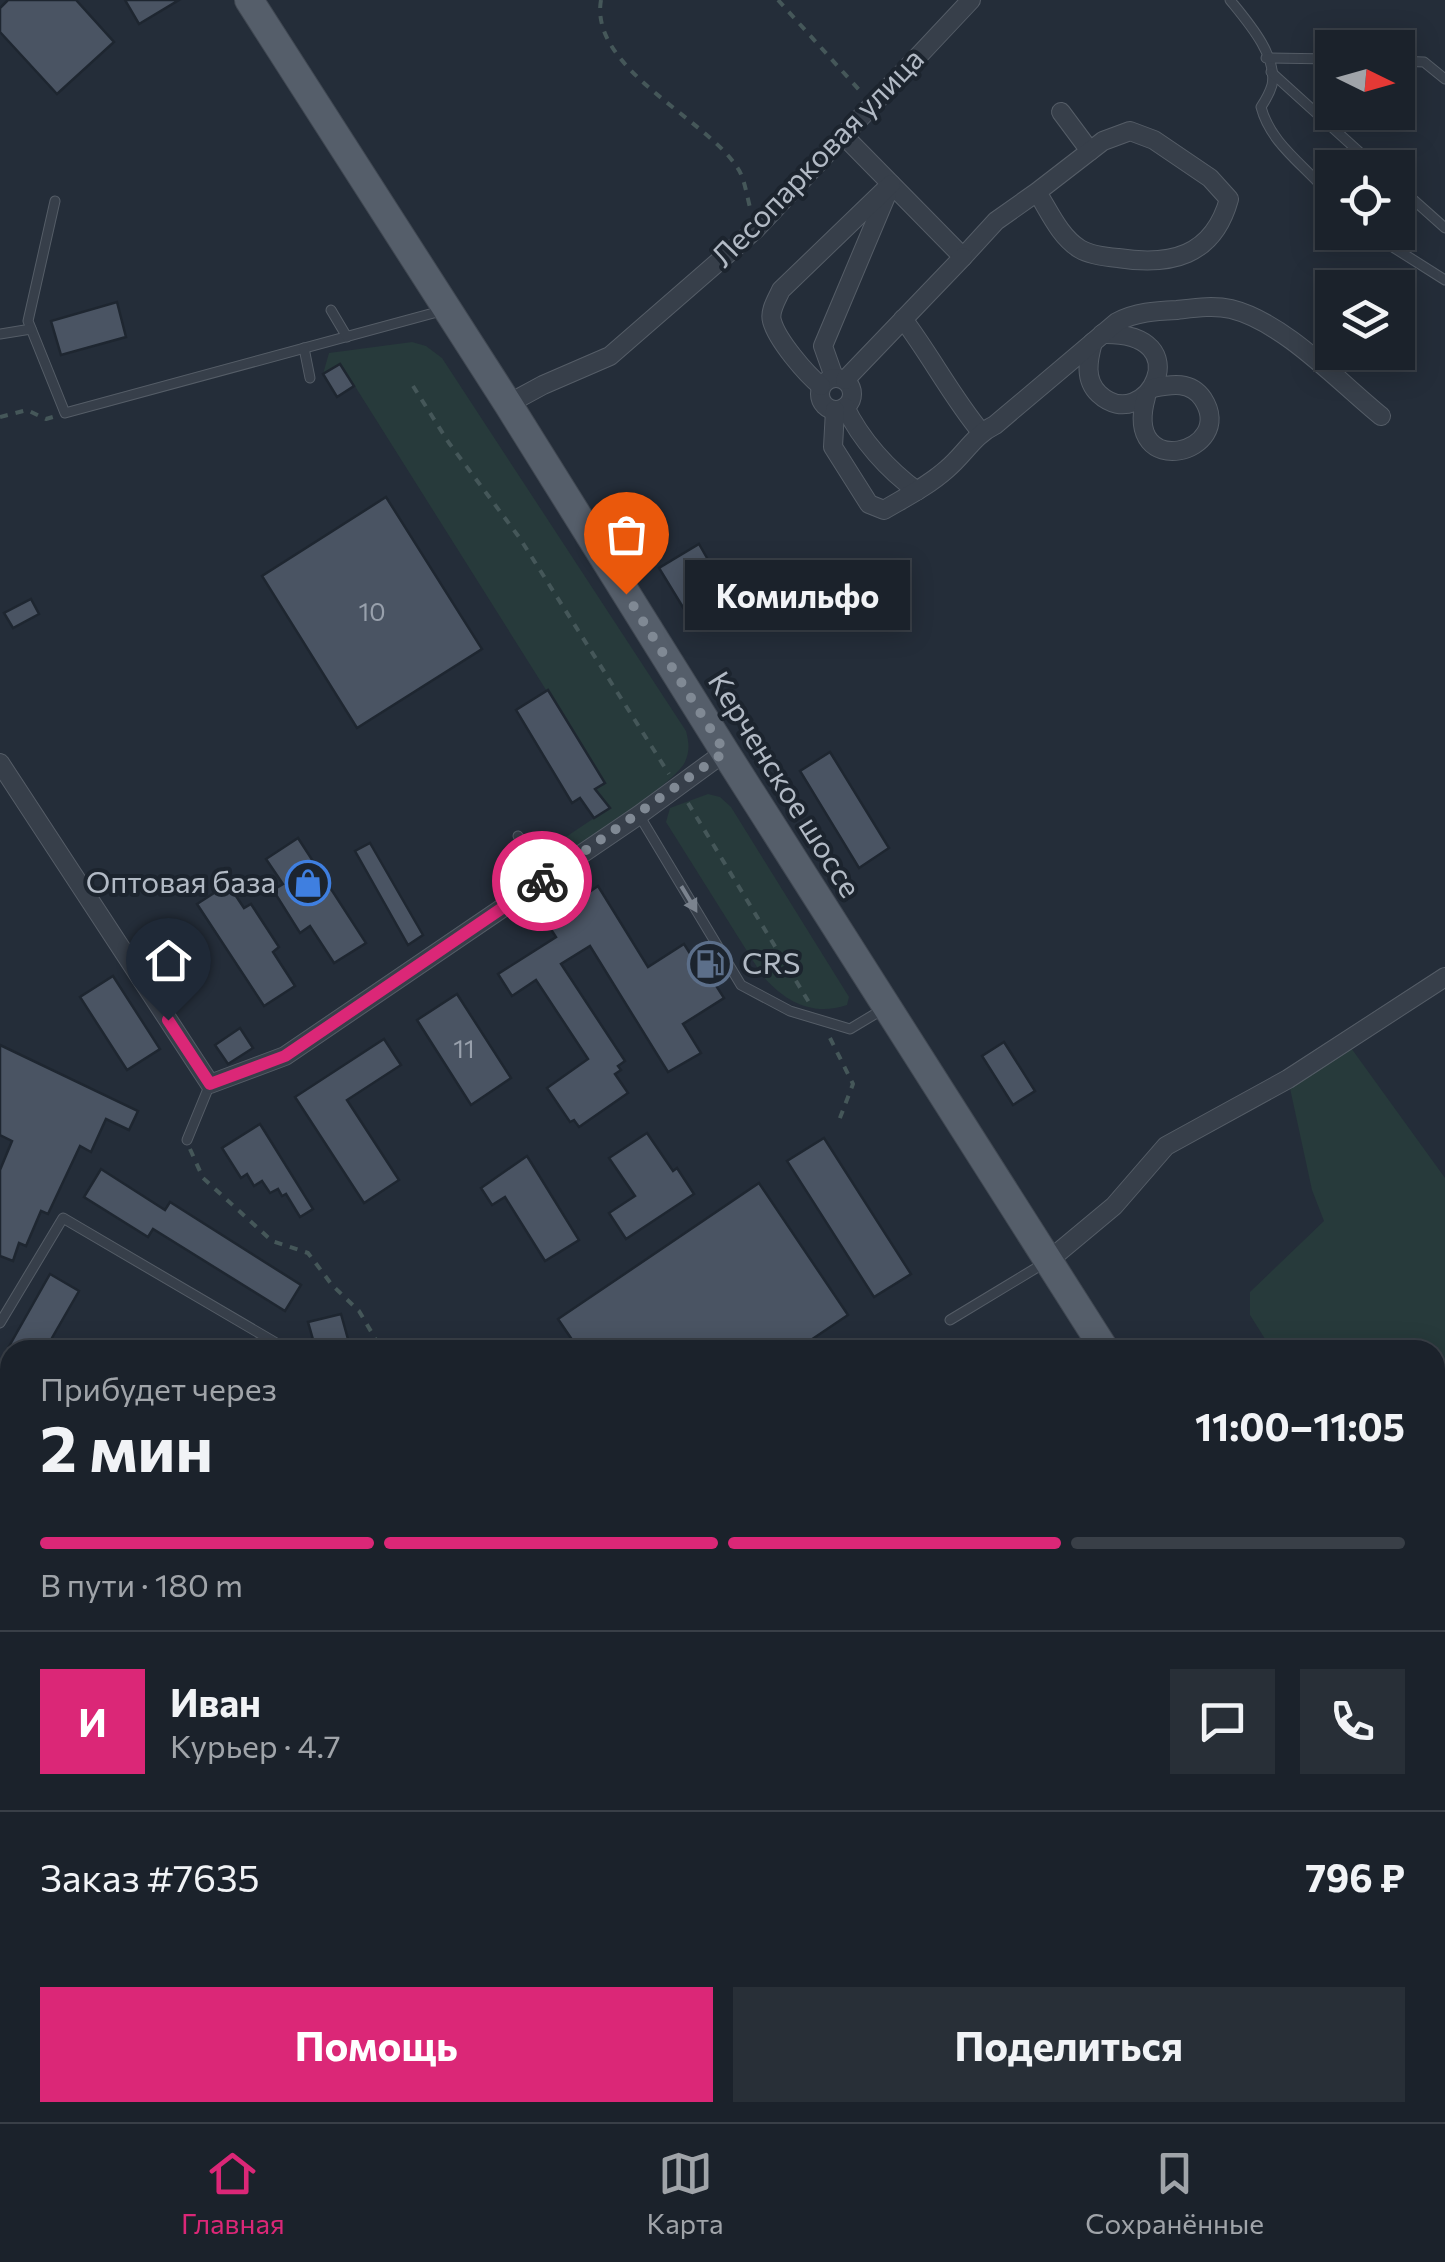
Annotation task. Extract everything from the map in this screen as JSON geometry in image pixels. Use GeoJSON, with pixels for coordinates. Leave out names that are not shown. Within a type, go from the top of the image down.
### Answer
{"type":"FeatureCollection","features":[{"type":"Feature","properties":{"kind":"main road","name":"Керченское шоссе"},"geometry":{"type":"LineString","coordinates":[[249,0],[1098,1340]]}},
{"type":"Feature","properties":{"kind":"street","name":"Лесопарковая улица"},"geometry":{"type":"LineString","coordinates":[[508,404],[610,356],[756,229],[971,0]]}},
{"type":"Feature","properties":{"kind":"street"},"geometry":{"type":"LineString","coordinates":[[1061,112],[1090,151]]}},
{"type":"Feature","properties":{"kind":"street"},"geometry":{"type":"LineString","coordinates":[[917,491],[900,478],[840,409],[822,402],[833,381],[903,319],[996,221],[1102,141],[1130,131],[1154,140],[1210,178],[1229,199],[1224,219],[1191,251],[1168,261],[1145,262],[1080,249],[1058,226],[1037,192]]}},
{"type":"Feature","properties":{"kind":"street"},"geometry":{"type":"LineString","coordinates":[[843,135],[962,258]]}},
{"type":"Feature","properties":{"kind":"street"},"geometry":{"type":"LineString","coordinates":[[891,184],[782,290],[772,310],[772,322],[798,364],[852,393],[840,409],[833,447],[869,504],[884,510],[917,491],[952,465],[981,432],[995,426],[1097,338],[1134,314],[1216,307],[1233,310],[1264,323],[1293,343],[1381,416]]}},
{"type":"Feature","properties":{"kind":"street"},"geometry":{"type":"LineString","coordinates":[[833,381],[823,346],[891,184]]}},
{"type":"Feature","properties":{"kind":"street"},"geometry":{"type":"LineString","coordinates":[[903,319],[981,432]]}},
{"type":"Feature","properties":{"kind":"street"},"geometry":{"type":"LineString","coordinates":[[1128,334],[1148,344],[1159,364],[1150,392],[1123,404],[1101,396],[1089,378],[1097,338],[1128,334]]}},
{"type":"Feature","properties":{"kind":"street"},"geometry":{"type":"LineString","coordinates":[[0,763],[210,1084],[285,1056],[640,815],[725,752]]}},
{"type":"Feature","properties":{"kind":"street"},"geometry":{"type":"LineString","coordinates":[[1048,1261],[1114,1206],[1166,1146],[1288,1079],[1445,977]]}},
{"type":"Feature","properties":{"kind":"lane"},"geometry":{"type":"LineString","coordinates":[[1230,0],[1259,36],[1271,72],[1272,86],[1261,107],[1264,120],[1275,138],[1315,180]]}},
{"type":"Feature","properties":{"kind":"lane"},"geometry":{"type":"LineString","coordinates":[[1266,58],[1315,59]]}},
{"type":"Feature","properties":{"kind":"lane"},"geometry":{"type":"LineString","coordinates":[[1415,62],[1424,62],[1445,79]]}},
{"type":"Feature","properties":{"kind":"lane"},"geometry":{"type":"LineString","coordinates":[[1271,72],[1358,150]]}},
{"type":"Feature","properties":{"kind":"lane"},"geometry":{"type":"LineString","coordinates":[[55,201],[28,321],[65,414],[445,310]]}},
{"type":"Feature","properties":{"kind":"lane"},"geometry":{"type":"LineString","coordinates":[[1415,201],[1445,228]]}},
{"type":"Feature","properties":{"kind":"lane"},"geometry":{"type":"LineString","coordinates":[[1398,250],[1445,280]]}},
{"type":"Feature","properties":{"kind":"lane"},"geometry":{"type":"LineString","coordinates":[[330,310],[347,336]]}},
{"type":"Feature","properties":{"kind":"lane"},"geometry":{"type":"LineString","coordinates":[[0,334],[32,329]]}},
{"type":"Feature","properties":{"kind":"lane"},"geometry":{"type":"LineString","coordinates":[[304,348],[310,378]]}},
{"type":"Feature","properties":{"kind":"lane"},"geometry":{"type":"LineString","coordinates":[[640,815],[741,985],[790,1011],[850,1028],[886,1008]]}},
{"type":"Feature","properties":{"kind":"lane"},"geometry":{"type":"LineString","coordinates":[[534,859],[548,878]]}},
{"type":"Feature","properties":{"kind":"lane"},"geometry":{"type":"LineString","coordinates":[[187,1140],[210,1084]]}},
{"type":"Feature","properties":{"kind":"lane"},"geometry":{"type":"LineString","coordinates":[[0,1323],[62,1218],[271,1340]]}},
{"type":"Feature","properties":{"kind":"lane"},"geometry":{"type":"LineString","coordinates":[[950,1320],[1048,1261]]}},
{"type":"Feature","properties":{"kind":"path"},"geometry":{"type":"LineString","coordinates":[[601,0],[603,32],[620,60],[738,168],[756,229]]}},
{"type":"Feature","properties":{"kind":"path"},"geometry":{"type":"LineString","coordinates":[[778,0],[872,104]]}},
{"type":"Feature","properties":{"kind":"path"},"geometry":{"type":"LineString","coordinates":[[413,386],[449,443],[519,536],[821,1022],[854,1084],[838,1124]]}},
{"type":"Feature","properties":{"kind":"path"},"geometry":{"type":"LineString","coordinates":[[0,417],[27,410],[46,420],[65,414]]}},
{"type":"Feature","properties":{"kind":"path"},"geometry":{"type":"LineString","coordinates":[[187,1140],[204,1178],[272,1242],[308,1252],[332,1285],[359,1311],[376,1340]]}},
{"type":"Feature","properties":{"kind":"shaded area"},"geometry":{"type":"Polygon","coordinates":[[[412,342],[426,346],[442,358],[686,731],[688,754],[677,772],[559,858],[548,849],[609,808],[595,789],[604,782],[341,364],[323,374],[329,353],[412,342]]]}},
{"type":"Feature","properties":{"kind":"shaded area"},"geometry":{"type":"Polygon","coordinates":[[[708,794],[720,797],[731,807],[849,997],[847,1005],[811,1008],[789,999],[762,975],[666,822],[670,808],[708,794]]]}},
{"type":"Feature","properties":{"kind":"shaded area"},"geometry":{"type":"Polygon","coordinates":[[[1346,1041],[1445,1178],[1445,1340],[1266,1340],[1250,1315],[1250,1292],[1324,1221],[1312,1190],[1288,1079],[1346,1041]]]}},
{"type":"Feature","properties":{"kind":"building"},"geometry":{"type":"Polygon","coordinates":[[[8,0],[76,0],[114,42],[57,94],[0,32],[0,8],[8,0]]]}},
{"type":"Feature","properties":{"kind":"building"},"geometry":{"type":"Polygon","coordinates":[[[125,0],[179,0],[139,24],[125,0]]]}},
{"type":"Feature","properties":{"kind":"building"},"geometry":{"type":"Polygon","coordinates":[[[117,302],[126,337],[61,355],[51,321],[117,302]]]}},
{"type":"Feature","properties":{"kind":"building"},"geometry":{"type":"Polygon","coordinates":[[[340,364],[354,386],[337,397],[323,374],[340,364]]]}},
{"type":"Feature","properties":{"kind":"building"},"geometry":{"type":"Polygon","coordinates":[[[386,497],[482,649],[357,728],[262,576],[386,497]]]}},
{"type":"Feature","properties":{"kind":"building"},"geometry":{"type":"Polygon","coordinates":[[[699,544],[723,586],[684,609],[659,568],[699,544]]]}},
{"type":"Feature","properties":{"kind":"building"},"geometry":{"type":"Polygon","coordinates":[[[31,599],[39,614],[13,628],[4,613],[31,599]]]}},
{"type":"Feature","properties":{"kind":"building"},"geometry":{"type":"Polygon","coordinates":[[[548,690],[605,783],[595,789],[610,808],[594,818],[580,798],[572,803],[516,710],[548,690]]]}},
{"type":"Feature","properties":{"kind":"building"},"geometry":{"type":"Polygon","coordinates":[[[830,752],[889,848],[859,868],[800,771],[830,752]]]}},
{"type":"Feature","properties":{"kind":"building"},"geometry":{"type":"Polygon","coordinates":[[[298,838],[366,943],[334,963],[310,926],[300,933],[273,890],[283,884],[266,859],[298,838]]]}},
{"type":"Feature","properties":{"kind":"building"},"geometry":{"type":"Polygon","coordinates":[[[370,843],[423,935],[408,945],[355,851],[370,843]]]}},
{"type":"Feature","properties":{"kind":"building"},"geometry":{"type":"Polygon","coordinates":[[[573,883],[582,897],[598,886],[648,967],[684,944],[691,955],[708,945],[727,977],[715,984],[724,998],[683,1024],[701,1053],[668,1072],[590,946],[561,964],[625,1061],[615,1074],[628,1093],[579,1127],[574,1120],[570,1122],[547,1088],[588,1059],[536,980],[512,996],[498,974],[556,937],[536,906],[573,883]]]}},
{"type":"Feature","properties":{"kind":"building"},"geometry":{"type":"Polygon","coordinates":[[[228,884],[244,908],[251,904],[279,947],[273,952],[295,986],[264,1006],[197,904],[228,884]]]}},
{"type":"Feature","properties":{"kind":"building"},"geometry":{"type":"Polygon","coordinates":[[[113,976],[160,1049],[127,1070],[80,997],[113,976]]]}},
{"type":"Feature","properties":{"kind":"building"},"geometry":{"type":"Polygon","coordinates":[[[457,994],[511,1078],[471,1105],[417,1020],[457,994]]]}},
{"type":"Feature","properties":{"kind":"building"},"geometry":{"type":"Polygon","coordinates":[[[240,1028],[253,1048],[228,1064],[215,1045],[240,1028]]]}},
{"type":"Feature","properties":{"kind":"building"},"geometry":{"type":"Polygon","coordinates":[[[384,1039],[401,1065],[347,1100],[399,1180],[364,1203],[295,1097],[384,1039]]]}},
{"type":"Feature","properties":{"kind":"building"},"geometry":{"type":"Polygon","coordinates":[[[1004,1042],[1035,1091],[1013,1105],[982,1056],[1004,1042]]]}},
{"type":"Feature","properties":{"kind":"building"},"geometry":{"type":"Polygon","coordinates":[[[0,1045],[138,1111],[129,1130],[106,1119],[91,1152],[80,1146],[48,1214],[41,1211],[26,1246],[19,1243],[13,1261],[0,1256],[0,1170],[12,1141],[0,1135],[0,1045]]]}},
{"type":"Feature","properties":{"kind":"building"},"geometry":{"type":"Polygon","coordinates":[[[260,1124],[313,1209],[300,1217],[286,1194],[282,1196],[278,1189],[270,1193],[262,1181],[254,1186],[247,1174],[241,1178],[222,1148],[260,1124]]]}},
{"type":"Feature","properties":{"kind":"building"},"geometry":{"type":"Polygon","coordinates":[[[647,1133],[694,1194],[626,1239],[609,1213],[635,1196],[609,1158],[647,1133]]]}},
{"type":"Feature","properties":{"kind":"building"},"geometry":{"type":"Polygon","coordinates":[[[824,1138],[911,1274],[874,1297],[787,1161],[824,1138]]]}},
{"type":"Feature","properties":{"kind":"building"},"geometry":{"type":"Polygon","coordinates":[[[527,1156],[579,1240],[545,1261],[505,1197],[492,1205],[481,1188],[527,1156]]]}},
{"type":"Feature","properties":{"kind":"building"},"geometry":{"type":"Polygon","coordinates":[[[101,1169],[165,1210],[170,1202],[301,1285],[285,1311],[153,1229],[148,1237],[84,1197],[101,1169]]]}},
{"type":"Feature","properties":{"kind":"building"},"geometry":{"type":"Polygon","coordinates":[[[759,1183],[848,1315],[811,1340],[572,1340],[558,1319],[759,1183]]]}},
{"type":"Feature","properties":{"kind":"building"},"geometry":{"type":"Polygon","coordinates":[[[50,1274],[79,1291],[51,1340],[13,1340],[50,1274]]]}},
{"type":"Feature","properties":{"kind":"building"},"geometry":{"type":"Polygon","coordinates":[[[341,1314],[348,1340],[313,1340],[308,1322],[341,1314]]]}},
{"type":"Feature","properties":{"kind":"way so far"},"geometry":{"type":"LineString","coordinates":[[542,881],[725,752],[626,594]]}},
{"type":"Feature","properties":{"kind":"place","name":"Комильфо"},"geometry":{"type":"Point","coordinates":[626,594]}},
{"type":"Feature","properties":{"kind":"place","name":"Оптовая база"},"geometry":{"type":"Point","coordinates":[308,883]}},
{"type":"Feature","properties":{"kind":"place","name":"CRS"},"geometry":{"type":"Point","coordinates":[710,964]}},
{"type":"Feature","properties":{"kind":"route"},"geometry":{"type":"LineString","coordinates":[[168,1020],[210,1084],[285,1056],[542,881]]}}]}
